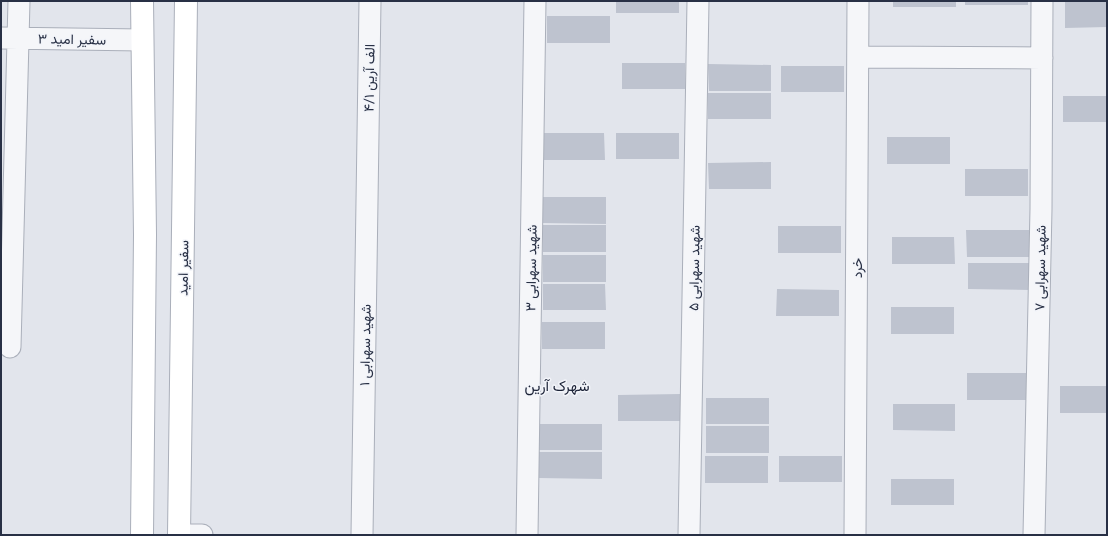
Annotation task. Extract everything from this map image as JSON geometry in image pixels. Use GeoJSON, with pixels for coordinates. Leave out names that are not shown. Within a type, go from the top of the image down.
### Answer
{"type":"FeatureCollection","features":[{"type":"Feature","properties":{"kind":"street"},"geometry":{"type":"LineString","coordinates":[[10,347],[10,38],[19,1]]}},
{"type":"Feature","properties":{"kind":"street"},"geometry":{"type":"LineString","coordinates":[[142,1],[144,235],[142,535]]}},
{"type":"Feature","properties":{"kind":"street","name":"سفیر امید"},"geometry":{"type":"LineString","coordinates":[[179,535],[186,1]]}},
{"type":"Feature","properties":{"kind":"street","name":"۴/۱ الف آرین"},"geometry":{"type":"LineString","coordinates":[[368,154],[370,1]]}},
{"type":"Feature","properties":{"kind":"street","name":"شهید سهرابی ۳"},"geometry":{"type":"LineString","coordinates":[[527,535],[535,1]]}},
{"type":"Feature","properties":{"kind":"street","name":"شهید سهرابی ۵"},"geometry":{"type":"LineString","coordinates":[[689,535],[698,1]]}},
{"type":"Feature","properties":{"kind":"street","name":"خرد"},"geometry":{"type":"LineString","coordinates":[[855,535],[858,1]]}},
{"type":"Feature","properties":{"kind":"street","name":"شهید سهرابی ۷"},"geometry":{"type":"LineString","coordinates":[[1034,535],[1041,209],[1042,1]]}},
{"type":"Feature","properties":{"kind":"street","name":"سفیر امید ۳"},"geometry":{"type":"LineString","coordinates":[[10,38],[142,40]]}},
{"type":"Feature","properties":{"kind":"street"},"geometry":{"type":"LineString","coordinates":[[858,57],[1042,58]]}},
{"type":"Feature","properties":{"kind":"street","name":"شهید سهرابی ۱"},"geometry":{"type":"LineString","coordinates":[[362,535],[368,154]]}},
{"type":"Feature","properties":{"kind":"street"},"geometry":{"type":"LineString","coordinates":[[179,535],[202,535]]}},
{"type":"Feature","properties":{"kind":"building"},"geometry":{"type":"Polygon","coordinates":[[[616,1],[679,1],[679,13],[616,13],[616,1]]]}},
{"type":"Feature","properties":{"kind":"building"},"geometry":{"type":"Polygon","coordinates":[[[893,1],[956,1],[956,7],[893,7],[893,1]]]}},
{"type":"Feature","properties":{"kind":"building"},"geometry":{"type":"Polygon","coordinates":[[[965,1],[1028,1],[1028,5],[965,5],[965,1]]]}},
{"type":"Feature","properties":{"kind":"building"},"geometry":{"type":"Polygon","coordinates":[[[1065,1],[1107,1],[1107,27],[1065,28],[1065,1]]]}},
{"type":"Feature","properties":{"kind":"building"},"geometry":{"type":"Polygon","coordinates":[[[547,16],[610,16],[610,43],[547,43],[547,16]]]}},
{"type":"Feature","properties":{"kind":"building"},"geometry":{"type":"Polygon","coordinates":[[[622,63],[685,63],[685,89],[622,89],[622,63]]]}},
{"type":"Feature","properties":{"kind":"building"},"geometry":{"type":"Polygon","coordinates":[[[708,64],[771,65],[771,91],[709,91],[708,64]]]}},
{"type":"Feature","properties":{"kind":"building"},"geometry":{"type":"Polygon","coordinates":[[[781,66],[844,66],[844,92],[781,92],[781,66]]]}},
{"type":"Feature","properties":{"kind":"building"},"geometry":{"type":"Polygon","coordinates":[[[708,93],[771,93],[771,119],[708,119],[708,93]]]}},
{"type":"Feature","properties":{"kind":"building"},"geometry":{"type":"Polygon","coordinates":[[[1063,96],[1107,96],[1107,122],[1063,122],[1063,96]]]}},
{"type":"Feature","properties":{"kind":"building"},"geometry":{"type":"Polygon","coordinates":[[[542,133],[604,133],[605,160],[542,160],[542,133]]]}},
{"type":"Feature","properties":{"kind":"building"},"geometry":{"type":"Polygon","coordinates":[[[616,133],[679,133],[679,159],[616,159],[616,133]]]}},
{"type":"Feature","properties":{"kind":"building"},"geometry":{"type":"Polygon","coordinates":[[[887,137],[950,137],[950,164],[887,164],[887,137]]]}},
{"type":"Feature","properties":{"kind":"building"},"geometry":{"type":"Polygon","coordinates":[[[771,162],[771,189],[709,189],[708,163],[771,162]]]}},
{"type":"Feature","properties":{"kind":"building"},"geometry":{"type":"Polygon","coordinates":[[[965,169],[1028,169],[1028,196],[965,196],[965,169]]]}},
{"type":"Feature","properties":{"kind":"building"},"geometry":{"type":"Polygon","coordinates":[[[543,197],[606,197],[606,224],[543,223],[543,197]]]}},
{"type":"Feature","properties":{"kind":"building"},"geometry":{"type":"Polygon","coordinates":[[[543,225],[606,225],[606,252],[543,252],[543,225]]]}},
{"type":"Feature","properties":{"kind":"building"},"geometry":{"type":"Polygon","coordinates":[[[778,226],[841,226],[841,253],[778,253],[778,226]]]}},
{"type":"Feature","properties":{"kind":"building"},"geometry":{"type":"Polygon","coordinates":[[[966,230],[1029,230],[1029,257],[967,257],[966,230]]]}},
{"type":"Feature","properties":{"kind":"building"},"geometry":{"type":"Polygon","coordinates":[[[892,237],[954,237],[955,264],[892,264],[892,237]]]}},
{"type":"Feature","properties":{"kind":"building"},"geometry":{"type":"Polygon","coordinates":[[[543,255],[606,255],[606,282],[543,282],[543,255]]]}},
{"type":"Feature","properties":{"kind":"building"},"geometry":{"type":"Polygon","coordinates":[[[968,263],[1031,263],[1031,290],[968,289],[968,263]]]}},
{"type":"Feature","properties":{"kind":"building"},"geometry":{"type":"Polygon","coordinates":[[[543,284],[605,284],[606,310],[543,310],[543,284]]]}},
{"type":"Feature","properties":{"kind":"building"},"geometry":{"type":"Polygon","coordinates":[[[777,289],[839,290],[839,316],[776,316],[777,289]]]}},
{"type":"Feature","properties":{"kind":"building"},"geometry":{"type":"Polygon","coordinates":[[[891,307],[954,307],[954,334],[891,334],[891,307]]]}},
{"type":"Feature","properties":{"kind":"building"},"geometry":{"type":"Polygon","coordinates":[[[542,322],[605,322],[605,349],[542,349],[542,322]]]}},
{"type":"Feature","properties":{"kind":"building"},"geometry":{"type":"Polygon","coordinates":[[[967,373],[1030,373],[1030,400],[967,400],[967,373]]]}},
{"type":"Feature","properties":{"kind":"building"},"geometry":{"type":"Polygon","coordinates":[[[1060,386],[1107,386],[1107,413],[1060,413],[1060,386]]]}},
{"type":"Feature","properties":{"kind":"building"},"geometry":{"type":"Polygon","coordinates":[[[680,394],[680,421],[618,421],[618,395],[680,394]]]}},
{"type":"Feature","properties":{"kind":"building"},"geometry":{"type":"Polygon","coordinates":[[[706,398],[769,398],[769,424],[706,424],[706,398]]]}},
{"type":"Feature","properties":{"kind":"building"},"geometry":{"type":"Polygon","coordinates":[[[893,404],[955,404],[955,431],[893,430],[893,404]]]}},
{"type":"Feature","properties":{"kind":"building"},"geometry":{"type":"Polygon","coordinates":[[[539,424],[602,424],[602,450],[539,450],[539,424]]]}},
{"type":"Feature","properties":{"kind":"building"},"geometry":{"type":"Polygon","coordinates":[[[706,426],[769,426],[769,453],[706,453],[706,426]]]}},
{"type":"Feature","properties":{"kind":"building"},"geometry":{"type":"Polygon","coordinates":[[[539,452],[602,452],[602,479],[539,478],[539,452]]]}},
{"type":"Feature","properties":{"kind":"building"},"geometry":{"type":"Polygon","coordinates":[[[705,456],[768,456],[768,483],[705,483],[705,456]]]}},
{"type":"Feature","properties":{"kind":"building"},"geometry":{"type":"Polygon","coordinates":[[[779,456],[842,456],[842,482],[779,482],[779,456]]]}},
{"type":"Feature","properties":{"kind":"building"},"geometry":{"type":"Polygon","coordinates":[[[891,479],[954,479],[954,505],[891,505],[891,479]]]}},
{"type":"Feature","properties":{"kind":"district","name":"شهرک آرین"},"geometry":{"type":"Point","coordinates":[557,386]}}]}
